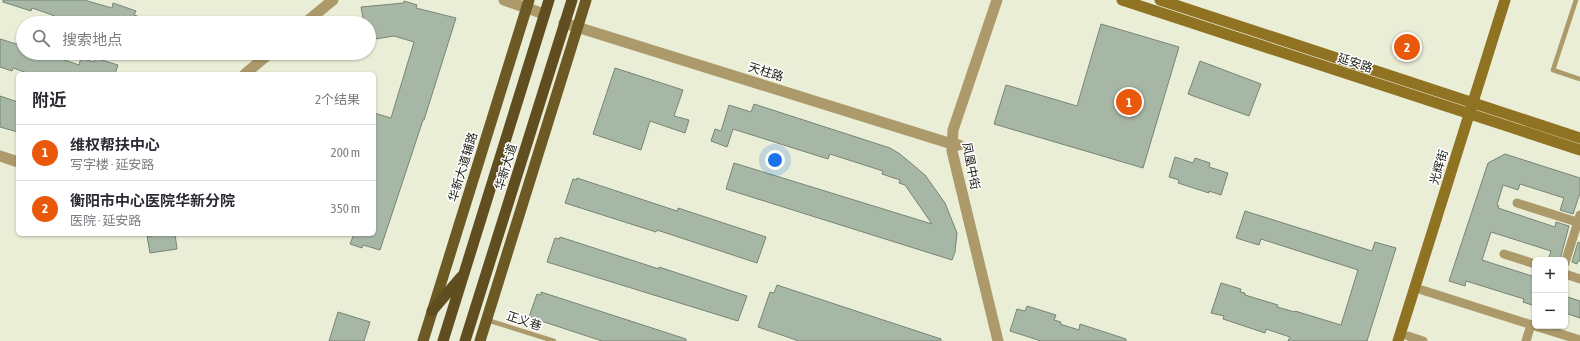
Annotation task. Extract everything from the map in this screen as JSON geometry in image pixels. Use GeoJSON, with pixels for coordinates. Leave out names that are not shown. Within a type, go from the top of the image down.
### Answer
{"type":"FeatureCollection","features":[{"type":"Feature","properties":{"kind":"highway","name":"华新大道"},"geometry":{"type":"LineString","coordinates":[[443,341],[549,0]]}},
{"type":"Feature","properties":{"kind":"highway","name":"华新大道"},"geometry":{"type":"LineString","coordinates":[[465,341],[572,0]]}},
{"type":"Feature","properties":{"kind":"highway"},"geometry":{"type":"LineString","coordinates":[[432,311],[464,274]]}},
{"type":"Feature","properties":{"kind":"main road"},"geometry":{"type":"LineString","coordinates":[[480,341],[586,0]]}},
{"type":"Feature","properties":{"kind":"main road","name":"延安路"},"geometry":{"type":"LineString","coordinates":[[1122,0],[1580,150]]}},
{"type":"Feature","properties":{"kind":"main road","name":"延安路"},"geometry":{"type":"LineString","coordinates":[[1160,0],[1580,138]]}},
{"type":"Feature","properties":{"kind":"main road","name":"光辉街"},"geometry":{"type":"LineString","coordinates":[[1404,339],[1422,290],[1505,0]]}},
{"type":"Feature","properties":{"kind":"main road","name":"光辉街"},"geometry":{"type":"LineString","coordinates":[[1476,104],[1512,0]]}},
{"type":"Feature","properties":{"kind":"main road","name":"华新大道辅路"},"geometry":{"type":"LineString","coordinates":[[423,341],[528,4]]}},
{"type":"Feature","properties":{"kind":"main road","name":"光辉街"},"geometry":{"type":"LineString","coordinates":[[1404,339],[1473,115]]}},
{"type":"Feature","properties":{"kind":"street"},"geometry":{"type":"LineString","coordinates":[[314,16],[333,0]]}},
{"type":"Feature","properties":{"kind":"street"},"geometry":{"type":"LineString","coordinates":[[504,0],[528,4],[544,14]]}},
{"type":"Feature","properties":{"kind":"street","name":"凤凰中街"},"geometry":{"type":"LineString","coordinates":[[997,0],[953,130],[1005,341]]}},
{"type":"Feature","properties":{"kind":"street","name":"凤凰中街"},"geometry":{"type":"LineString","coordinates":[[998,341],[952,151],[956,145],[1002,0]]}},
{"type":"Feature","properties":{"kind":"street","name":"天柱路"},"geometry":{"type":"LineString","coordinates":[[564,23],[956,145]]}},
{"type":"Feature","properties":{"kind":"street"},"geometry":{"type":"LineString","coordinates":[[247,72],[262,60]]}},
{"type":"Feature","properties":{"kind":"street"},"geometry":{"type":"LineString","coordinates":[[0,156],[16,161]]}},
{"type":"Feature","properties":{"kind":"street"},"geometry":{"type":"LineString","coordinates":[[1516,203],[1579,220],[1567,257]]}},
{"type":"Feature","properties":{"kind":"street"},"geometry":{"type":"LineString","coordinates":[[1504,254],[1532,263]]}},
{"type":"Feature","properties":{"kind":"street"},"geometry":{"type":"LineString","coordinates":[[1568,275],[1580,279]]}},
{"type":"Feature","properties":{"kind":"street"},"geometry":{"type":"LineString","coordinates":[[1422,290],[1532,325]]}},
{"type":"Feature","properties":{"kind":"street"},"geometry":{"type":"LineString","coordinates":[[1526,341],[1532,329]]}},
{"type":"Feature","properties":{"kind":"street"},"geometry":{"type":"LineString","coordinates":[[1544,329],[1580,340]]}},
{"type":"Feature","properties":{"kind":"street"},"geometry":{"type":"LineString","coordinates":[[1404,339],[1423,341]]}},
{"type":"Feature","properties":{"kind":"lane"},"geometry":{"type":"LineString","coordinates":[[1576,0],[1553,70],[1580,79]]}},
{"type":"Feature","properties":{"kind":"lane","name":"正义巷"},"geometry":{"type":"LineString","coordinates":[[487,320],[554,341]]}},
{"type":"Feature","properties":{"kind":"building"},"geometry":{"type":"Polygon","coordinates":[[[3,0],[84,0],[112,8],[113,3],[136,11],[134,15],[137,16],[55,16],[32,8],[31,11],[3,2],[3,0]]]}},
{"type":"Feature","properties":{"kind":"building"},"geometry":{"type":"Polygon","coordinates":[[[404,1],[417,5],[416,8],[456,18],[424,120],[380,250],[363,245],[362,248],[350,244],[353,236],[376,236],[376,114],[391,118],[414,42],[394,36],[376,39],[376,16],[363,16],[361,7],[404,3],[404,1]]]}},
{"type":"Feature","properties":{"kind":"building"},"geometry":{"type":"Polygon","coordinates":[[[1101,24],[1179,47],[1143,168],[994,124],[1006,85],[1077,106],[1101,24]]]}},
{"type":"Feature","properties":{"kind":"building"},"geometry":{"type":"Polygon","coordinates":[[[0,39],[16,44],[16,60],[64,60],[79,65],[80,60],[94,62],[94,60],[102,60],[118,65],[116,72],[24,72],[13,68],[12,71],[0,67],[0,39]]]}},
{"type":"Feature","properties":{"kind":"building"},"geometry":{"type":"Polygon","coordinates":[[[1200,61],[1261,84],[1249,116],[1188,94],[1200,61]]]}},
{"type":"Feature","properties":{"kind":"building"},"geometry":{"type":"Polygon","coordinates":[[[615,68],[683,90],[674,116],[689,120],[685,133],[650,121],[641,150],[593,134],[615,68]]]}},
{"type":"Feature","properties":{"kind":"building"},"geometry":{"type":"Polygon","coordinates":[[[0,96],[16,101],[16,131],[0,127],[0,96]]]}},
{"type":"Feature","properties":{"kind":"building"},"geometry":{"type":"Polygon","coordinates":[[[754,104],[890,148],[900,154],[925,175],[945,203],[957,233],[955,252],[952,260],[726,189],[734,163],[932,224],[905,185],[899,183],[900,180],[882,174],[883,171],[830,154],[828,159],[733,129],[727,147],[711,141],[715,129],[721,131],[729,105],[751,112],[754,104]]]}},
{"type":"Feature","properties":{"kind":"building"},"geometry":{"type":"Polygon","coordinates":[[[1505,154],[1580,178],[1580,193],[1573,214],[1560,210],[1564,198],[1520,184],[1518,190],[1503,185],[1497,205],[1499,206],[1498,208],[1555,227],[1556,222],[1569,226],[1561,257],[1549,257],[1551,251],[1491,232],[1482,260],[1532,276],[1532,305],[1523,302],[1524,299],[1466,281],[1465,286],[1449,281],[1488,163],[1505,154]]]}},
{"type":"Feature","properties":{"kind":"building"},"geometry":{"type":"Polygon","coordinates":[[[1175,157],[1193,163],[1195,158],[1210,163],[1209,167],[1228,173],[1221,195],[1209,191],[1209,193],[1178,183],[1179,180],[1169,177],[1175,157]]]}},
{"type":"Feature","properties":{"kind":"building"},"geometry":{"type":"Polygon","coordinates":[[[577,178],[674,210],[678,211],[678,208],[766,237],[757,263],[657,230],[656,232],[565,203],[573,179],[577,180],[577,178]]]}},
{"type":"Feature","properties":{"kind":"building"},"geometry":{"type":"Polygon","coordinates":[[[1245,211],[1372,251],[1375,242],[1396,248],[1367,341],[1288,341],[1290,337],[1266,329],[1265,333],[1223,319],[1224,316],[1211,313],[1221,283],[1241,289],[1240,292],[1245,293],[1245,295],[1278,305],[1277,307],[1341,325],[1358,270],[1261,239],[1259,245],[1236,238],[1245,211]]]}},
{"type":"Feature","properties":{"kind":"building"},"geometry":{"type":"Polygon","coordinates":[[[147,236],[175,236],[177,249],[150,253],[147,236]]]}},
{"type":"Feature","properties":{"kind":"building"},"geometry":{"type":"Polygon","coordinates":[[[560,237],[747,296],[738,321],[547,262],[555,238],[559,239],[560,237]]]}},
{"type":"Feature","properties":{"kind":"building"},"geometry":{"type":"Polygon","coordinates":[[[1578,242],[1580,243],[1580,261],[1578,261],[1577,264],[1572,262],[1578,242]]]}},
{"type":"Feature","properties":{"kind":"building"},"geometry":{"type":"Polygon","coordinates":[[[777,285],[941,339],[941,341],[799,341],[758,327],[770,292],[774,293],[777,285]]]}},
{"type":"Feature","properties":{"kind":"building"},"geometry":{"type":"Polygon","coordinates":[[[541,292],[686,339],[686,341],[602,341],[529,317],[537,294],[541,295],[541,292]]]}},
{"type":"Feature","properties":{"kind":"building"},"geometry":{"type":"Polygon","coordinates":[[[1568,297],[1580,301],[1580,318],[1568,314],[1568,297]]]}},
{"type":"Feature","properties":{"kind":"building"},"geometry":{"type":"Polygon","coordinates":[[[1027,306],[1056,315],[1054,320],[1061,322],[1060,324],[1079,330],[1080,324],[1126,339],[1126,341],[1041,341],[1010,331],[1017,309],[1025,311],[1027,306]]]}},
{"type":"Feature","properties":{"kind":"building"},"geometry":{"type":"Polygon","coordinates":[[[338,312],[370,322],[364,341],[329,341],[338,312]]]}},
{"type":"Feature","properties":{"kind":"place","name":"衡阳市中心医院华新分院"},"geometry":{"type":"Point","coordinates":[1407,47]}},
{"type":"Feature","properties":{"kind":"place","name":"维权帮扶中心"},"geometry":{"type":"Point","coordinates":[1129,102]}}]}
